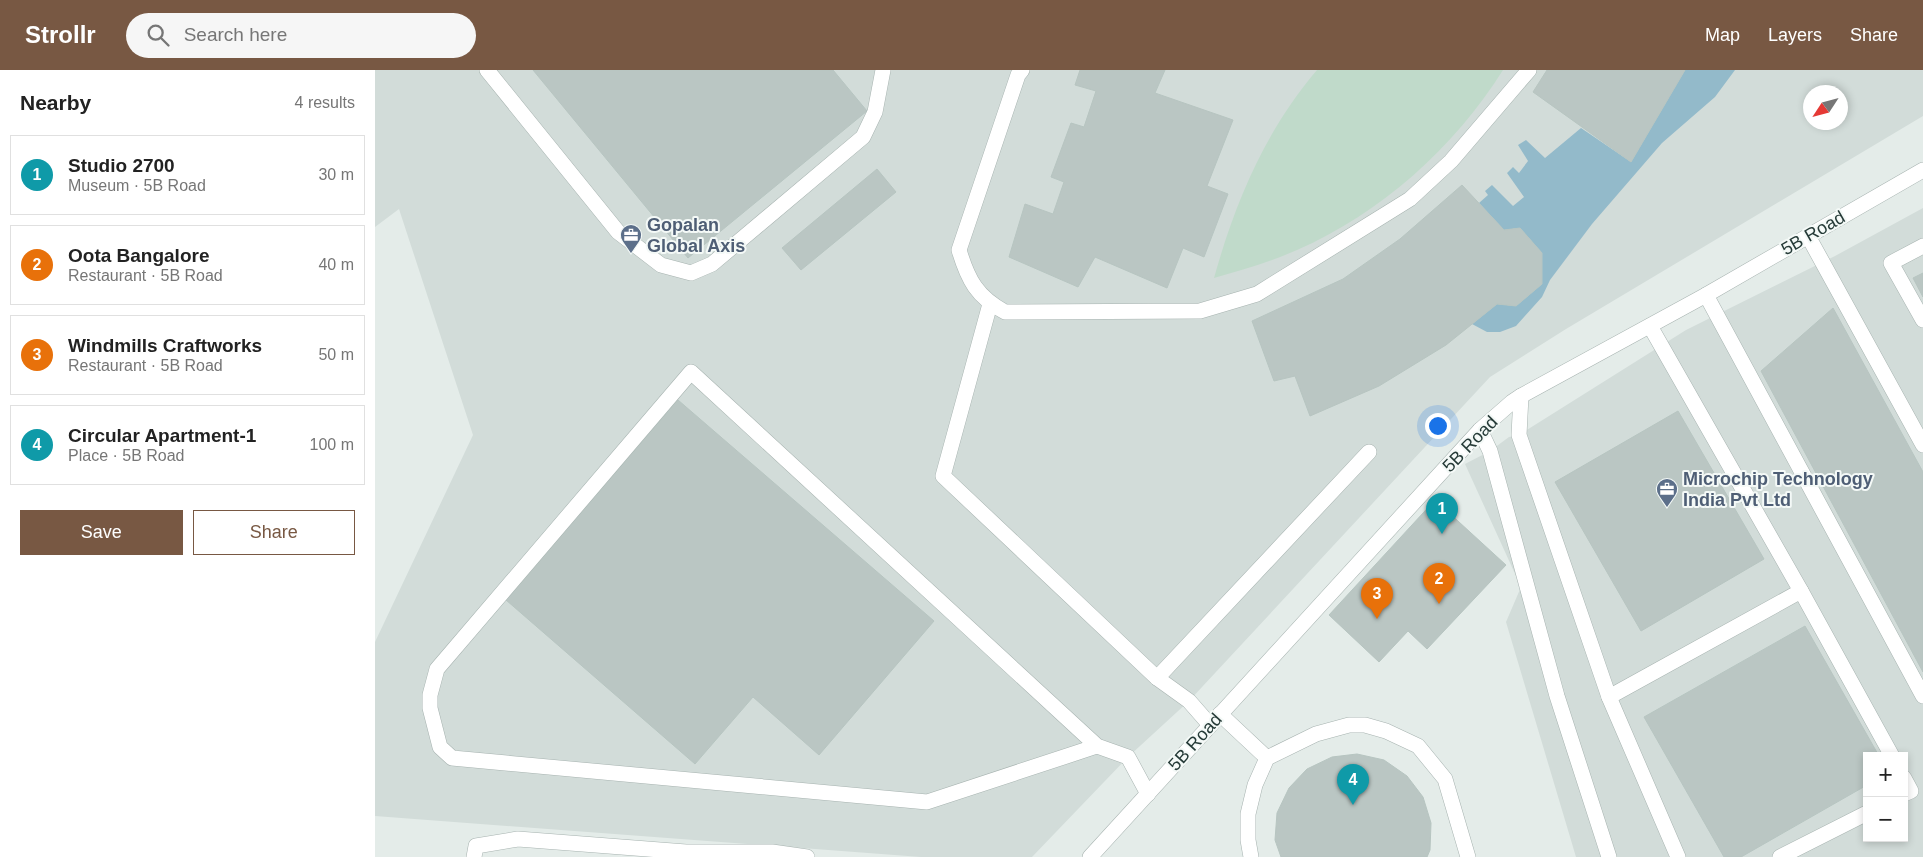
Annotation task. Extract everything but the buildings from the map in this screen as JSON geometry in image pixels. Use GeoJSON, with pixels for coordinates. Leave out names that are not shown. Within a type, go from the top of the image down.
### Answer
{"type":"FeatureCollection","features":[{"type":"Feature","properties":{"kind":"street"},"geometry":{"type":"LineString","coordinates":[[487,70],[618,232],[661,265],[691,273],[712,264],[863,137],[875,112],[883,70]]}},
{"type":"Feature","properties":{"kind":"street"},"geometry":{"type":"LineString","coordinates":[[1022,70],[1018,75],[959,250],[966,273],[977,291],[990,304],[1005,312],[1200,311],[1257,294],[1411,199],[1451,161],[1529,70]]}},
{"type":"Feature","properties":{"kind":"street","name":"5B Road"},"geometry":{"type":"LineString","coordinates":[[1090,857],[1480,430],[1512,402],[1706,295],[1923,170]]}},
{"type":"Feature","properties":{"kind":"street"},"geometry":{"type":"LineString","coordinates":[[1808,236],[1923,445]]}},
{"type":"Feature","properties":{"kind":"street"},"geometry":{"type":"LineString","coordinates":[[1923,246],[1891,263],[1923,320]]}},
{"type":"Feature","properties":{"kind":"street"},"geometry":{"type":"LineString","coordinates":[[1706,295],[1923,696]]}},
{"type":"Feature","properties":{"kind":"street"},"geometry":{"type":"LineString","coordinates":[[990,304],[943,476],[1157,678],[1267,758]]}},
{"type":"Feature","properties":{"kind":"street"},"geometry":{"type":"LineString","coordinates":[[1650,326],[1801,591],[1890,752]]}},
{"type":"Feature","properties":{"kind":"street"},"geometry":{"type":"LineString","coordinates":[[1097,746],[927,802],[452,758],[440,747],[430,695],[437,669],[691,372],[1097,746],[1128,757],[1148,794]]}},
{"type":"Feature","properties":{"kind":"street"},"geometry":{"type":"LineString","coordinates":[[1521,396],[1519,435],[1609,697],[1678,857]]}},
{"type":"Feature","properties":{"kind":"street"},"geometry":{"type":"LineString","coordinates":[[1480,430],[1490,451],[1557,696],[1609,857]]}},
{"type":"Feature","properties":{"kind":"street"},"geometry":{"type":"LineString","coordinates":[[1157,678],[1369,452]]}},
{"type":"Feature","properties":{"kind":"street"},"geometry":{"type":"LineString","coordinates":[[1609,697],[1801,591]]}},
{"type":"Feature","properties":{"kind":"street"},"geometry":{"type":"LineString","coordinates":[[1251,857],[1248,840],[1248,814],[1255,785],[1267,758],[1316,734],[1349,725],[1365,725],[1386,731],[1418,746],[1445,779],[1469,857]]}},
{"type":"Feature","properties":{"kind":"street"},"geometry":{"type":"LineString","coordinates":[[1780,857],[1863,815]]}},
{"type":"Feature","properties":{"kind":"street"},"geometry":{"type":"LineString","coordinates":[[474,857],[476,846],[518,839],[686,852],[773,854],[807,857]]}},
{"type":"Feature","properties":{"kind":"shaded area"},"geometry":{"type":"Polygon","coordinates":[[[375,70],[1923,70],[1923,116],[1566,329],[1490,377],[1189,701],[1128,757],[1032,857],[921,857],[375,816],[375,642],[473,435],[399,209],[375,227],[375,70]]]}},
{"type":"Feature","properties":{"kind":"shaded area"},"geometry":{"type":"Polygon","coordinates":[[[1923,208],[1923,857],[1576,857],[1506,622],[1521,587],[1465,464],[1490,451],[1509,437],[1519,435],[1686,330],[1835,256],[1923,208]]]}},
{"type":"Feature","properties":{"kind":"green space"},"geometry":{"type":"Polygon","coordinates":[[[1317,70],[1503,70],[1462,126],[1439,151],[1386,198],[1328,235],[1297,250],[1214,278],[1232,222],[1254,169],[1282,118],[1317,70]]]}},
{"type":"Feature","properties":{"kind":"water"},"geometry":{"type":"Polygon","coordinates":[[[1685,70],[1735,70],[1715,97],[1662,143],[1592,224],[1550,280],[1542,297],[1516,326],[1500,332],[1487,332],[1472,324],[1497,304],[1516,306],[1542,284],[1542,253],[1520,228],[1504,230],[1479,203],[1488,195],[1485,191],[1492,185],[1513,206],[1524,197],[1507,173],[1513,167],[1519,173],[1528,161],[1518,145],[1526,140],[1545,158],[1581,128],[1631,162],[1685,70]]]}},
{"type":"Feature","properties":{"kind":"place","name":"Gopalan Global Axis"},"geometry":{"type":"Point","coordinates":[631,254]}},
{"type":"Feature","properties":{"kind":"place","name":"Microchip Technology India Pvt Ltd"},"geometry":{"type":"Point","coordinates":[1667,508]}},
{"type":"Feature","properties":{"kind":"place","name":"Studio 2700"},"geometry":{"type":"Point","coordinates":[1442,534]}},
{"type":"Feature","properties":{"kind":"place","name":"Oota Bangalore"},"geometry":{"type":"Point","coordinates":[1439,604]}},
{"type":"Feature","properties":{"kind":"place","name":"Windmills Craftworks"},"geometry":{"type":"Point","coordinates":[1377,619]}},
{"type":"Feature","properties":{"kind":"place","name":"Circular Apartment-1"},"geometry":{"type":"Point","coordinates":[1353,805]}}]}
